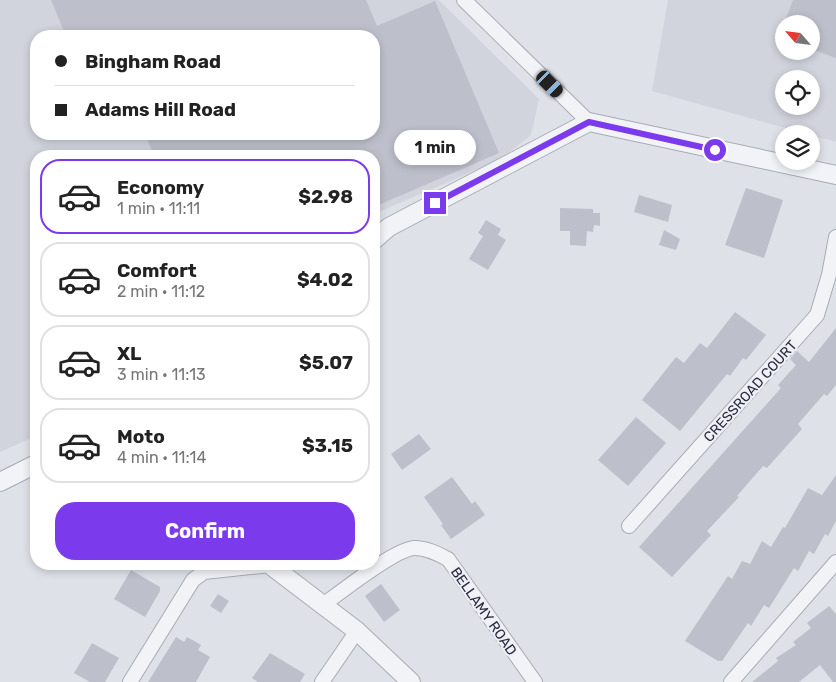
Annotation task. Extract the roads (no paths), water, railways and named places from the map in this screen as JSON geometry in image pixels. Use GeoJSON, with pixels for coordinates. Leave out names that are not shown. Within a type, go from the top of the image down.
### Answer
{"type":"FeatureCollection","features":[{"type":"Feature","properties":{"kind":"street"},"geometry":{"type":"LineString","coordinates":[[464,0],[589,122],[836,176]]}},
{"type":"Feature","properties":{"kind":"street"},"geometry":{"type":"LineString","coordinates":[[380,235],[389,227],[589,122]]}},
{"type":"Feature","properties":{"kind":"street","name":"CRESSROAD COURT"},"geometry":{"type":"LineString","coordinates":[[629,526],[817,315],[829,275],[836,237]]}},
{"type":"Feature","properties":{"kind":"street"},"geometry":{"type":"LineString","coordinates":[[0,482],[30,467]]}},
{"type":"Feature","properties":{"kind":"street","name":"BELLAMY ROAD"},"geometry":{"type":"LineString","coordinates":[[380,565],[397,553],[414,548],[433,551],[448,559],[535,682]]}},
{"type":"Feature","properties":{"kind":"street"},"geometry":{"type":"LineString","coordinates":[[731,682],[836,562]]}},
{"type":"Feature","properties":{"kind":"street"},"geometry":{"type":"LineString","coordinates":[[130,682],[193,580],[204,572],[220,570]]}},
{"type":"Feature","properties":{"kind":"street"},"geometry":{"type":"LineString","coordinates":[[278,570],[357,631],[411,682]]}},
{"type":"Feature","properties":{"kind":"street","name":"BELLAMY ROAD"},"geometry":{"type":"LineString","coordinates":[[323,604],[372,570]]}},
{"type":"Feature","properties":{"kind":"street"},"geometry":{"type":"LineString","coordinates":[[322,682],[357,631]]}}]}
